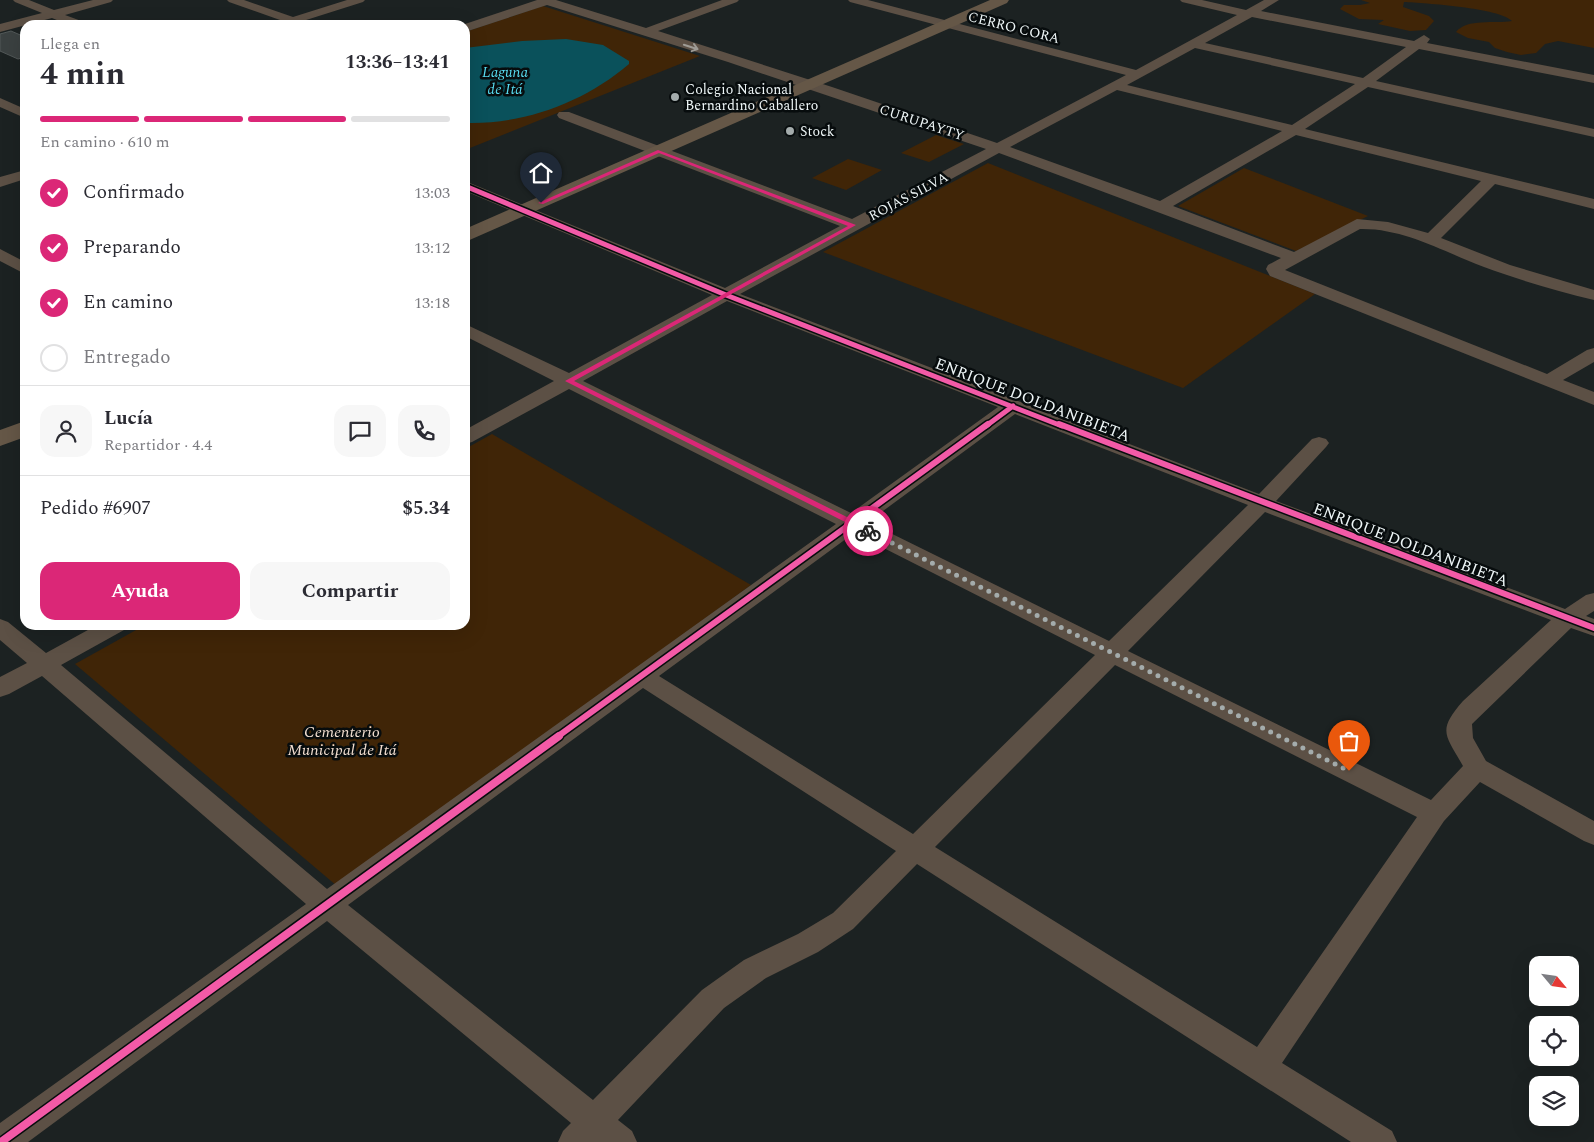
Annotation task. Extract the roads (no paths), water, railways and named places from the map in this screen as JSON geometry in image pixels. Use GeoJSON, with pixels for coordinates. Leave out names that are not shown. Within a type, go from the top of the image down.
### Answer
{"type":"FeatureCollection","features":[{"type":"Feature","properties":{"kind":"main road"},"geometry":{"type":"LineString","coordinates":[[470,234],[1002,0]]}},
{"type":"Feature","properties":{"kind":"main road"},"geometry":{"type":"LineString","coordinates":[[0,439],[20,430]]}},
{"type":"Feature","properties":{"kind":"street"},"geometry":{"type":"LineString","coordinates":[[19,0],[67,20]]}},
{"type":"Feature","properties":{"kind":"street"},"geometry":{"type":"LineString","coordinates":[[30,20],[107,0]]}},
{"type":"Feature","properties":{"kind":"street"},"geometry":{"type":"LineString","coordinates":[[234,0],[289,20]]}},
{"type":"Feature","properties":{"kind":"street"},"geometry":{"type":"LineString","coordinates":[[295,20],[359,0]]}},
{"type":"Feature","properties":{"kind":"street"},"geometry":{"type":"LineString","coordinates":[[470,26],[547,0]]}},
{"type":"Feature","properties":{"kind":"street","name":"CURUPAYTY"},"geometry":{"type":"LineString","coordinates":[[547,0],[999,147],[1162,206],[1295,258]]}},
{"type":"Feature","properties":{"kind":"street"},"geometry":{"type":"LineString","coordinates":[[645,32],[733,0]]}},
{"type":"Feature","properties":{"kind":"street","name":"CERRO CORA"},"geometry":{"type":"LineString","coordinates":[[854,0],[1138,74]]}},
{"type":"Feature","properties":{"kind":"street"},"geometry":{"type":"LineString","coordinates":[[1186,0],[1249,14],[1594,79]]}},
{"type":"Feature","properties":{"kind":"street","name":"ROJAS SILVA"},"geometry":{"type":"LineString","coordinates":[[470,435],[853,225],[1273,0]]}},
{"type":"Feature","properties":{"kind":"street"},"geometry":{"type":"LineString","coordinates":[[0,28],[20,23]]}},
{"type":"Feature","properties":{"kind":"street"},"geometry":{"type":"LineString","coordinates":[[1162,206],[1211,180],[1292,130],[1365,82],[1433,33]]}},
{"type":"Feature","properties":{"kind":"street"},"geometry":{"type":"LineString","coordinates":[[1194,44],[1587,132]]}},
{"type":"Feature","properties":{"kind":"street"},"geometry":{"type":"LineString","coordinates":[[1115,86],[1594,204]]}},
{"type":"Feature","properties":{"kind":"street"},"geometry":{"type":"LineString","coordinates":[[4,106],[20,104]]}},
{"type":"Feature","properties":{"kind":"street"},"geometry":{"type":"LineString","coordinates":[[4,106],[20,112]]}},
{"type":"Feature","properties":{"kind":"street"},"geometry":{"type":"LineString","coordinates":[[564,116],[853,225]]}},
{"type":"Feature","properties":{"kind":"street"},"geometry":{"type":"LineString","coordinates":[[0,182],[20,176]]}},
{"type":"Feature","properties":{"kind":"street"},"geometry":{"type":"LineString","coordinates":[[1430,240],[1491,179]]}},
{"type":"Feature","properties":{"kind":"street","name":"ENRIQUE DOLDANIBIETA"},"geometry":{"type":"LineString","coordinates":[[470,188],[726,295],[1262,503],[1594,628]]}},
{"type":"Feature","properties":{"kind":"street"},"geometry":{"type":"LineString","coordinates":[[1594,295],[1492,264],[1430,240],[1368,222],[1357,224],[1274,268],[1276,272],[1594,399]]}},
{"type":"Feature","properties":{"kind":"street"},"geometry":{"type":"LineString","coordinates":[[0,254],[20,265]]}},
{"type":"Feature","properties":{"kind":"street"},"geometry":{"type":"LineString","coordinates":[[0,274],[20,268]]}},
{"type":"Feature","properties":{"kind":"street"},"geometry":{"type":"LineString","coordinates":[[470,332],[1434,814]]}},
{"type":"Feature","properties":{"kind":"street"},"geometry":{"type":"LineString","coordinates":[[1548,381],[1594,354]]}},
{"type":"Feature","properties":{"kind":"street"},"geometry":{"type":"LineString","coordinates":[[1,1142],[1013,406]]}},
{"type":"Feature","properties":{"kind":"street"},"geometry":{"type":"LineString","coordinates":[[575,1142],[713,998],[755,969],[808,943],[843,921],[1262,503],[1319,443]]}},
{"type":"Feature","properties":{"kind":"street"},"geometry":{"type":"LineString","coordinates":[[1594,600],[1568,618],[1472,707],[1459,722],[1460,738],[1477,768],[1594,834]]}},
{"type":"Feature","properties":{"kind":"street"},"geometry":{"type":"LineString","coordinates":[[0,627],[326,904],[620,1142]]}},
{"type":"Feature","properties":{"kind":"street"},"geometry":{"type":"LineString","coordinates":[[0,688],[107,630]]}},
{"type":"Feature","properties":{"kind":"street"},"geometry":{"type":"LineString","coordinates":[[641,676],[1380,1142]]}},
{"type":"Feature","properties":{"kind":"street"},"geometry":{"type":"LineString","coordinates":[[1261,1067],[1434,814],[1477,768]]}},
{"type":"Feature","properties":{"kind":"water","name":"Laguna de Itá"},"geometry":{"type":"Polygon","coordinates":[[[566,39],[603,45],[629,61],[629,64],[593,90],[552,108],[509,120],[470,123],[470,47],[522,41],[566,39]]]}},
{"type":"Feature","properties":{"kind":"place","name":"Colegio Nacional Bernardino Caballero"},"geometry":{"type":"Point","coordinates":[675,97]}},
{"type":"Feature","properties":{"kind":"place","name":"Stock"},"geometry":{"type":"Point","coordinates":[790,131]}},
{"type":"Feature","properties":{"kind":"park label","name":"Cementerio Municipal de Itá"},"geometry":{"type":"Point","coordinates":[342,740]}}]}
